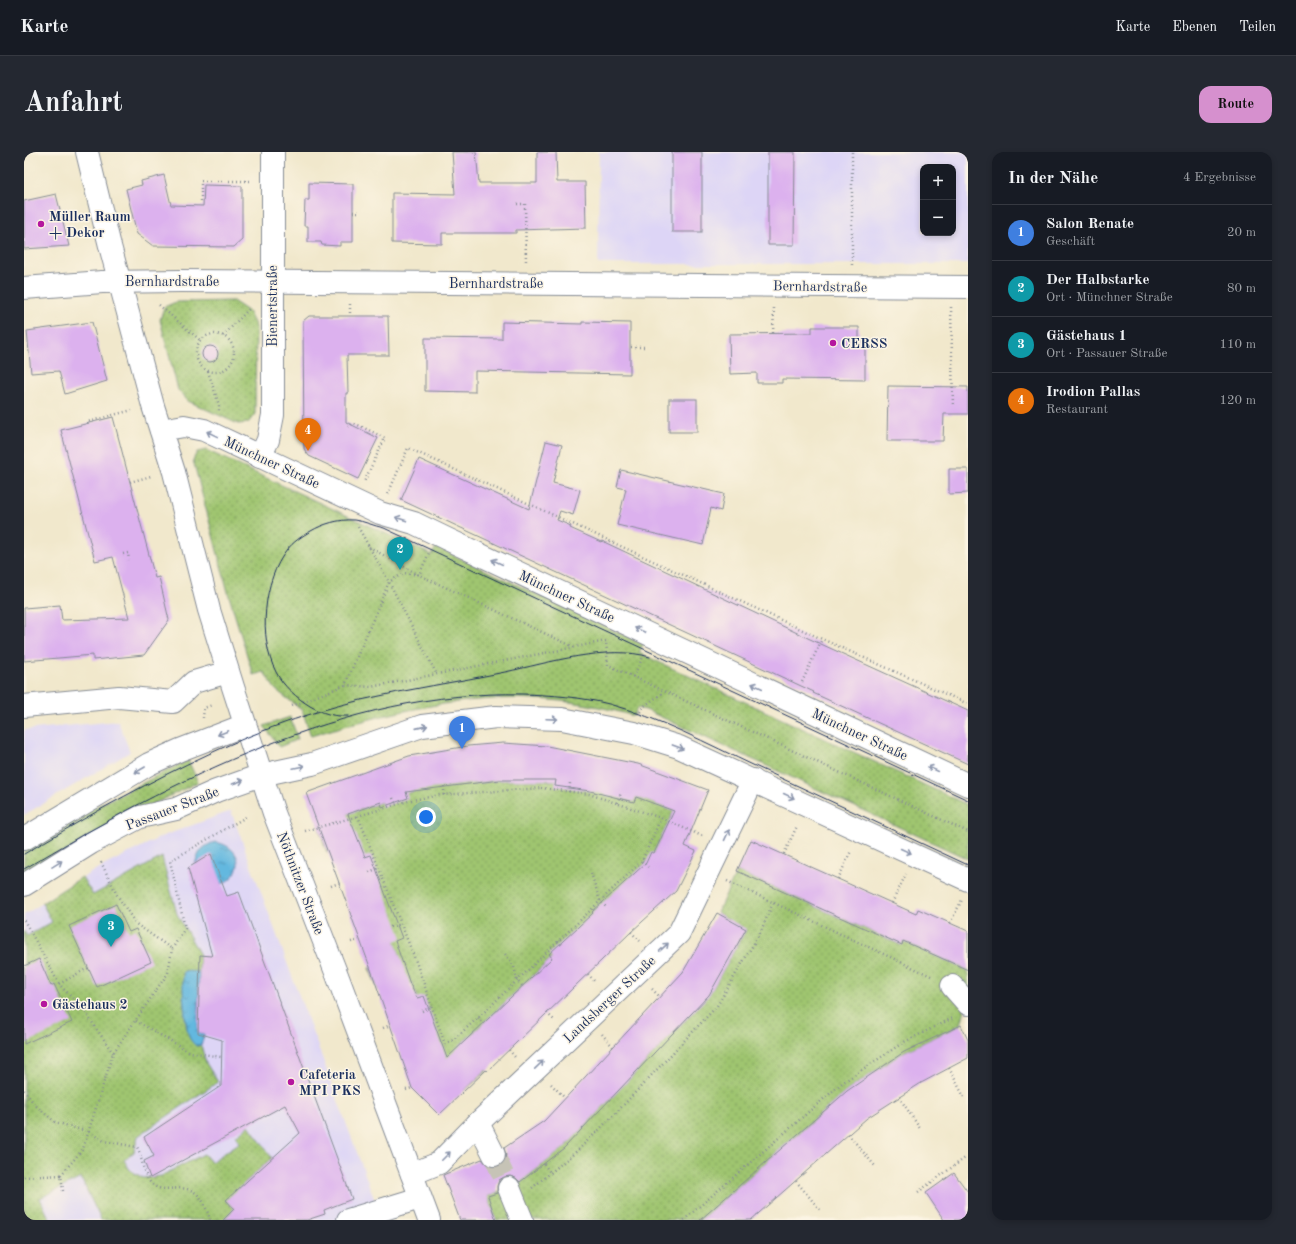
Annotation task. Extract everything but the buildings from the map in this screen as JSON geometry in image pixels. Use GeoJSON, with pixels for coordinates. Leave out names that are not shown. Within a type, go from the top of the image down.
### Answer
{"type":"FeatureCollection","features":[{"type":"Feature","properties":{"kind":"street","name":"Nöthnitzer Straße"},"geometry":{"type":"LineString","coordinates":[[87,152],[120,282],[190,540],[228,672],[261,775],[429,1220]]}},
{"type":"Feature","properties":{"kind":"street","name":"Bienertstraße"},"geometry":{"type":"LineString","coordinates":[[260,457],[268,440],[273,415],[272,281],[274,152]]}},
{"type":"Feature","properties":{"kind":"street","name":"Bernhardstraße"},"geometry":{"type":"LineString","coordinates":[[24,288],[120,282],[272,281],[959,287]]}},
{"type":"Feature","properties":{"kind":"street","name":"Münchner Straße"},"geometry":{"type":"LineString","coordinates":[[161,430],[184,426],[204,430],[380,513],[414,523],[968,785]]}},
{"type":"Feature","properties":{"kind":"street"},"geometry":{"type":"LineString","coordinates":[[24,706],[119,697],[173,702],[194,682],[228,672]]}},
{"type":"Feature","properties":{"kind":"street"},"geometry":{"type":"LineString","coordinates":[[261,775],[312,764],[422,726],[496,717],[562,719],[634,733],[678,747],[806,804],[860,830],[966,888]]}},
{"type":"Feature","properties":{"kind":"street"},"geometry":{"type":"LineString","coordinates":[[24,838],[149,764],[180,750],[245,725]]}},
{"type":"Feature","properties":{"kind":"street","name":"Passauer Straße"},"geometry":{"type":"LineString","coordinates":[[24,884],[91,843],[140,817],[176,809],[216,791],[261,775]]}},
{"type":"Feature","properties":{"kind":"street","name":"Landsberger Straße"},"geometry":{"type":"LineString","coordinates":[[412,1174],[439,1163],[478,1123],[678,933],[753,780]]}},
{"type":"Feature","properties":{"kind":"street"},"geometry":{"type":"LineString","coordinates":[[952,986],[968,1004]]}},
{"type":"Feature","properties":{"kind":"street"},"geometry":{"type":"LineString","coordinates":[[478,1123],[494,1155]]}},
{"type":"Feature","properties":{"kind":"street"},"geometry":{"type":"LineString","coordinates":[[348,1220],[420,1198]]}},
{"type":"Feature","properties":{"kind":"path"},"geometry":{"type":"LineString","coordinates":[[852,152],[852,265]]}},
{"type":"Feature","properties":{"kind":"path"},"geometry":{"type":"LineString","coordinates":[[201,201],[202,181],[259,181]]}},
{"type":"Feature","properties":{"kind":"path"},"geometry":{"type":"LineString","coordinates":[[517,204],[525,204],[526,256]]}},
{"type":"Feature","properties":{"kind":"path"},"geometry":{"type":"LineString","coordinates":[[353,212],[361,212]]}},
{"type":"Feature","properties":{"kind":"path"},"geometry":{"type":"LineString","coordinates":[[773,334],[774,285]]}},
{"type":"Feature","properties":{"kind":"path"},"geometry":{"type":"LineString","coordinates":[[953,407],[959,287]]}},
{"type":"Feature","properties":{"kind":"path"},"geometry":{"type":"LineString","coordinates":[[159,305],[201,341]]}},
{"type":"Feature","properties":{"kind":"path"},"geometry":{"type":"LineString","coordinates":[[223,336],[250,308]]}},
{"type":"Feature","properties":{"kind":"path"},"geometry":{"type":"LineString","coordinates":[[208,371],[223,370],[230,364],[233,350],[228,340],[223,336],[212,335],[201,341],[196,352],[200,365],[208,371],[219,405],[219,413]]}},
{"type":"Feature","properties":{"kind":"path"},"geometry":{"type":"LineString","coordinates":[[631,347],[645,347]]}},
{"type":"Feature","properties":{"kind":"path"},"geometry":{"type":"LineString","coordinates":[[865,348],[877,348]]}},
{"type":"Feature","properties":{"kind":"path"},"geometry":{"type":"LineString","coordinates":[[87,424],[87,422],[135,410]]}},
{"type":"Feature","properties":{"kind":"path"},"geometry":{"type":"LineString","coordinates":[[348,427],[354,423],[385,438],[362,486]]}},
{"type":"Feature","properties":{"kind":"path"},"geometry":{"type":"LineString","coordinates":[[380,513],[408,448],[822,639],[968,704]]}},
{"type":"Feature","properties":{"kind":"path"},"geometry":{"type":"LineString","coordinates":[[130,482],[151,476]]}},
{"type":"Feature","properties":{"kind":"path"},"geometry":{"type":"LineString","coordinates":[[358,526],[437,675]]}},
{"type":"Feature","properties":{"kind":"path"},"geometry":{"type":"LineString","coordinates":[[369,547],[419,575],[574,647]]}},
{"type":"Feature","properties":{"kind":"path"},"geometry":{"type":"LineString","coordinates":[[123,554],[128,554],[129,560]]}},
{"type":"Feature","properties":{"kind":"path"},"geometry":{"type":"LineString","coordinates":[[345,685],[389,582],[404,573],[419,575]]}},
{"type":"Feature","properties":{"kind":"path"},"geometry":{"type":"LineString","coordinates":[[792,702],[822,639]]}},
{"type":"Feature","properties":{"kind":"path"},"geometry":{"type":"LineString","coordinates":[[292,706],[345,685],[371,687],[606,641],[608,665],[968,832]]}},
{"type":"Feature","properties":{"kind":"path"},"geometry":{"type":"LineString","coordinates":[[634,733],[639,713],[643,707],[664,692]]}},
{"type":"Feature","properties":{"kind":"path"},"geometry":{"type":"LineString","coordinates":[[569,792],[570,782]]}},
{"type":"Feature","properties":{"kind":"path"},"geometry":{"type":"LineString","coordinates":[[444,786],[444,794]]}},
{"type":"Feature","properties":{"kind":"path"},"geometry":{"type":"LineString","coordinates":[[315,828],[412,800],[444,794],[541,788],[588,794],[617,803],[661,818],[722,845]]}},
{"type":"Feature","properties":{"kind":"path"},"geometry":{"type":"LineString","coordinates":[[617,803],[621,793]]}},
{"type":"Feature","properties":{"kind":"path"},"geometry":{"type":"LineString","coordinates":[[393,798],[396,805]]}},
{"type":"Feature","properties":{"kind":"path"},"geometry":{"type":"LineString","coordinates":[[784,854],[806,804]]}},
{"type":"Feature","properties":{"kind":"path"},"geometry":{"type":"LineString","coordinates":[[358,816],[401,924],[444,1044],[453,1040],[478,1018],[642,862],[661,818]]}},
{"type":"Feature","properties":{"kind":"path"},"geometry":{"type":"LineString","coordinates":[[64,1191],[62,1175],[83,1149],[113,1053],[136,1022],[168,973],[172,949],[185,928],[170,861],[246,817]]}},
{"type":"Feature","properties":{"kind":"path"},"geometry":{"type":"LineString","coordinates":[[838,879],[860,830]]}},
{"type":"Feature","properties":{"kind":"path"},"geometry":{"type":"LineString","coordinates":[[91,843],[117,895],[136,924],[172,949]]}},
{"type":"Feature","properties":{"kind":"path"},"geometry":{"type":"LineString","coordinates":[[642,862],[648,867]]}},
{"type":"Feature","properties":{"kind":"path"},"geometry":{"type":"LineString","coordinates":[[369,872],[379,868]]}},
{"type":"Feature","properties":{"kind":"path"},"geometry":{"type":"LineString","coordinates":[[709,872],[952,986]]}},
{"type":"Feature","properties":{"kind":"path"},"geometry":{"type":"LineString","coordinates":[[591,873],[600,901],[606,907]]}},
{"type":"Feature","properties":{"kind":"path"},"geometry":{"type":"LineString","coordinates":[[892,903],[904,878]]}},
{"type":"Feature","properties":{"kind":"path"},"geometry":{"type":"LineString","coordinates":[[331,886],[339,883]]}},
{"type":"Feature","properties":{"kind":"path"},"geometry":{"type":"LineString","coordinates":[[950,922],[966,888]]}},
{"type":"Feature","properties":{"kind":"path"},"geometry":{"type":"LineString","coordinates":[[515,1204],[578,1151],[717,1006],[760,933],[773,903]]}},
{"type":"Feature","properties":{"kind":"path"},"geometry":{"type":"LineString","coordinates":[[24,920],[59,984],[83,1009],[113,1053]]}},
{"type":"Feature","properties":{"kind":"path"},"geometry":{"type":"LineString","coordinates":[[390,927],[401,924]]}},
{"type":"Feature","properties":{"kind":"path"},"geometry":{"type":"LineString","coordinates":[[352,942],[359,940]]}},
{"type":"Feature","properties":{"kind":"path"},"geometry":{"type":"LineString","coordinates":[[558,941],[563,947]]}},
{"type":"Feature","properties":{"kind":"path"},"geometry":{"type":"LineString","coordinates":[[505,954],[514,966],[517,980],[522,986]]}},
{"type":"Feature","properties":{"kind":"path"},"geometry":{"type":"LineString","coordinates":[[59,984],[88,968]]}},
{"type":"Feature","properties":{"kind":"path"},"geometry":{"type":"LineString","coordinates":[[684,1220],[842,1083],[904,1042],[957,1016],[968,1004]]}},
{"type":"Feature","properties":{"kind":"path"},"geometry":{"type":"LineString","coordinates":[[422,1011],[432,1007]]}},
{"type":"Feature","properties":{"kind":"path"},"geometry":{"type":"LineString","coordinates":[[478,1018],[483,1023]]}},
{"type":"Feature","properties":{"kind":"path"},"geometry":{"type":"LineString","coordinates":[[136,1022],[190,1052],[221,1057]]}},
{"type":"Feature","properties":{"kind":"path"},"geometry":{"type":"LineString","coordinates":[[383,1028],[390,1025]]}},
{"type":"Feature","properties":{"kind":"path"},"geometry":{"type":"LineString","coordinates":[[949,1068],[964,1097]]}},
{"type":"Feature","properties":{"kind":"path"},"geometry":{"type":"LineString","coordinates":[[406,1090],[412,1088]]}},
{"type":"Feature","properties":{"kind":"path"},"geometry":{"type":"LineString","coordinates":[[24,1090],[35,1105],[55,1122],[89,1132],[104,1141],[137,1147],[142,1156],[144,1171],[150,1182],[160,1188],[185,1188],[193,1190],[206,1205],[210,1220]]}},
{"type":"Feature","properties":{"kind":"path"},"geometry":{"type":"LineString","coordinates":[[899,1097],[921,1130]]}},
{"type":"Feature","properties":{"kind":"path"},"geometry":{"type":"LineString","coordinates":[[848,1134],[875,1166]]}},
{"type":"Feature","properties":{"kind":"path"},"geometry":{"type":"LineString","coordinates":[[918,1192],[965,1158]]}},
{"type":"Feature","properties":{"kind":"path"},"geometry":{"type":"LineString","coordinates":[[544,1164],[550,1174]]}},
{"type":"Feature","properties":{"kind":"path"},"geometry":{"type":"LineString","coordinates":[[24,1177],[62,1175]]}},
{"type":"Feature","properties":{"kind":"path"},"geometry":{"type":"LineString","coordinates":[[796,1181],[822,1211]]}},
{"type":"Feature","properties":{"kind":"shaded area"},"geometry":{"type":"Polygon","coordinates":[[[599,152],[968,152],[968,264],[598,264],[599,152]]]}},
{"type":"Feature","properties":{"kind":"shaded area"},"geometry":{"type":"Polygon","coordinates":[[[118,721],[130,752],[24,815],[24,730],[118,721]]]}},
{"type":"Feature","properties":{"kind":"shaded area"},"geometry":{"type":"Polygon","coordinates":[[[231,811],[382,1220],[24,1220],[24,915],[95,870],[163,836],[231,811]]]}},
{"type":"Feature","properties":{"kind":"green space"},"geometry":{"type":"Polygon","coordinates":[[[233,301],[248,311],[256,327],[255,414],[248,423],[238,424],[188,401],[178,390],[160,320],[164,307],[176,302],[233,301]]]}},
{"type":"Feature","properties":{"kind":"green space"},"geometry":{"type":"Polygon","coordinates":[[[206,450],[432,555],[436,547],[643,644],[639,653],[968,805],[968,859],[646,710],[637,708],[634,716],[592,706],[551,700],[511,698],[471,700],[392,714],[311,736],[302,710],[275,689],[264,672],[253,675],[229,596],[193,460],[197,452],[206,450]]]}},
{"type":"Feature","properties":{"kind":"green space"},"geometry":{"type":"Polygon","coordinates":[[[290,717],[298,739],[279,747],[264,726],[290,717]]]}},
{"type":"Feature","properties":{"kind":"green space"},"geometry":{"type":"Polygon","coordinates":[[[188,760],[198,782],[126,818],[24,876],[24,849],[76,817],[188,760]]]}},
{"type":"Feature","properties":{"kind":"green space"},"geometry":{"type":"Polygon","coordinates":[[[500,780],[545,780],[593,785],[640,798],[674,811],[648,867],[462,1043],[487,1071],[464,1091],[443,1067],[412,983],[380,994],[369,968],[400,956],[358,842],[327,853],[318,824],[417,790],[500,780]]]}},
{"type":"Feature","properties":{"kind":"green space"},"geometry":{"type":"Polygon","coordinates":[[[162,857],[177,914],[200,955],[199,972],[184,971],[184,1011],[188,1031],[196,1046],[201,1045],[206,1063],[218,1082],[138,1136],[134,1152],[124,1160],[130,1170],[143,1178],[161,1176],[204,1154],[211,1162],[239,1143],[236,1136],[249,1125],[272,1158],[227,1200],[234,1209],[224,1220],[101,1220],[81,1178],[40,1198],[50,1220],[24,1220],[24,931],[27,936],[52,922],[42,903],[82,877],[93,895],[162,857]]]}},
{"type":"Feature","properties":{"kind":"green space"},"geometry":{"type":"Polygon","coordinates":[[[737,871],[901,945],[903,941],[968,970],[968,997],[961,1025],[904,1052],[847,1091],[700,1220],[496,1220],[488,1196],[516,1185],[564,1148],[709,995],[746,930],[717,913],[737,871]]]}},
{"type":"Feature","properties":{"kind":"water"},"geometry":{"type":"Polygon","coordinates":[[[215,842],[232,849],[238,862],[234,875],[219,885],[195,865],[201,850],[207,845],[215,842]]]}},
{"type":"Feature","properties":{"kind":"water"},"geometry":{"type":"Polygon","coordinates":[[[184,971],[199,972],[198,1033],[204,1035],[201,1045],[196,1046],[188,1034],[185,1016],[183,994],[184,971]]]}},
{"type":"Feature","properties":{"kind":"tunnel"},"geometry":{"type":"LineString","coordinates":[[494,1155],[509,1188]]}},
{"type":"Feature","properties":{"kind":"tram line"},"geometry":{"type":"LineString","coordinates":[[348,716],[333,715],[319,711],[300,699],[286,687],[276,672],[270,658],[265,626],[268,593],[273,577],[279,562],[292,544],[316,528],[331,522],[354,520],[384,528],[968,800]]}},
{"type":"Feature","properties":{"kind":"tram line"},"geometry":{"type":"LineString","coordinates":[[24,854],[145,785],[187,764],[273,727],[317,712],[379,696],[487,676],[578,656],[616,653],[650,657]]}},
{"type":"Feature","properties":{"kind":"tram line"},"geometry":{"type":"LineString","coordinates":[[24,869],[140,804],[201,774],[263,747],[327,724],[392,707],[457,696],[523,694],[577,698],[609,704],[647,716],[968,865]]}},
{"type":"Feature","properties":{"kind":"place","name":"Müller Raum + Dekor"},"geometry":{"type":"Point","coordinates":[41,224]}},
{"type":"Feature","properties":{"kind":"place","name":"CERSS"},"geometry":{"type":"Point","coordinates":[833,343]}},
{"type":"Feature","properties":{"kind":"place","name":"Irodion Pallas"},"geometry":{"type":"Point","coordinates":[308,451]}},
{"type":"Feature","properties":{"kind":"place","name":"Der Halbstarke"},"geometry":{"type":"Point","coordinates":[400,570]}},
{"type":"Feature","properties":{"kind":"place","name":"Salon Renate"},"geometry":{"type":"Point","coordinates":[462,749]}},
{"type":"Feature","properties":{"kind":"place","name":"Gästehaus 1"},"geometry":{"type":"Point","coordinates":[111,947]}},
{"type":"Feature","properties":{"kind":"place","name":"Gästehaus 2"},"geometry":{"type":"Point","coordinates":[44,1004]}},
{"type":"Feature","properties":{"kind":"place","name":"Cafeteria MPI PKS"},"geometry":{"type":"Point","coordinates":[291,1082]}}]}
